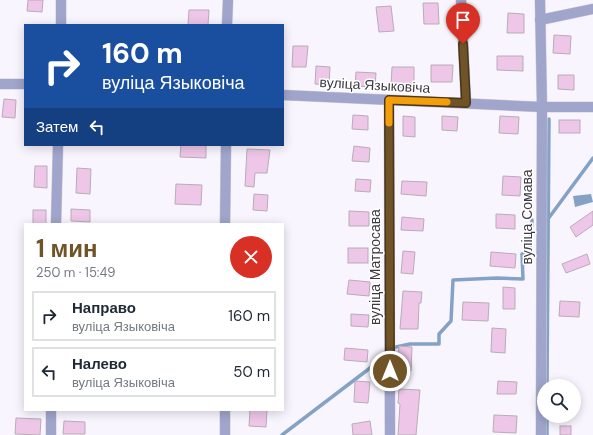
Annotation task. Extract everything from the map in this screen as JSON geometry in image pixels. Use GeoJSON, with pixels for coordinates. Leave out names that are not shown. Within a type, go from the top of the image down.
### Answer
{"type":"FeatureCollection","features":[{"type":"Feature","properties":{"kind":"street"},"geometry":{"type":"LineString","coordinates":[[61,0],[61,24]]}},
{"type":"Feature","properties":{"kind":"street"},"geometry":{"type":"LineString","coordinates":[[228,0],[228,24]]}},
{"type":"Feature","properties":{"kind":"street"},"geometry":{"type":"LineString","coordinates":[[461,0],[466,103]]}},
{"type":"Feature","properties":{"kind":"street","name":"вуліца Сомава"},"geometry":{"type":"LineString","coordinates":[[540,0],[542,107],[541,435]]}},
{"type":"Feature","properties":{"kind":"street"},"geometry":{"type":"LineString","coordinates":[[540,20],[593,9]]}},
{"type":"Feature","properties":{"kind":"street"},"geometry":{"type":"LineString","coordinates":[[0,84],[24,84]]}},
{"type":"Feature","properties":{"kind":"street","name":"вуліца Языковіча"},"geometry":{"type":"LineString","coordinates":[[284,95],[542,107],[593,107]]}},
{"type":"Feature","properties":{"kind":"street","name":"вуліца Матросава"},"geometry":{"type":"LineString","coordinates":[[389,100],[390,435]]}},
{"type":"Feature","properties":{"kind":"street"},"geometry":{"type":"LineString","coordinates":[[56,223],[58,146]]}},
{"type":"Feature","properties":{"kind":"street"},"geometry":{"type":"LineString","coordinates":[[225,223],[226,146]]}},
{"type":"Feature","properties":{"kind":"street"},"geometry":{"type":"LineString","coordinates":[[51,435],[52,411]]}},
{"type":"Feature","properties":{"kind":"street"},"geometry":{"type":"LineString","coordinates":[[225,411],[225,435]]}},
{"type":"Feature","properties":{"kind":"water"},"geometry":{"type":"Polygon","coordinates":[[[591,194],[593,202],[575,207],[573,196],[591,194]]]}},
{"type":"Feature","properties":{"kind":"building"},"geometry":{"type":"Polygon","coordinates":[[[28,0],[43,0],[42,12],[27,11],[28,0]]]}},
{"type":"Feature","properties":{"kind":"building"},"geometry":{"type":"Polygon","coordinates":[[[423,3],[438,3],[439,24],[424,24],[423,3]]]}},
{"type":"Feature","properties":{"kind":"building"},"geometry":{"type":"Polygon","coordinates":[[[391,6],[394,31],[379,32],[376,7],[391,6]]]}},
{"type":"Feature","properties":{"kind":"building"},"geometry":{"type":"Polygon","coordinates":[[[189,10],[209,10],[208,24],[188,24],[189,10]]]}},
{"type":"Feature","properties":{"kind":"building"},"geometry":{"type":"Polygon","coordinates":[[[508,13],[524,14],[524,33],[507,33],[508,13]]]}},
{"type":"Feature","properties":{"kind":"building"},"geometry":{"type":"Polygon","coordinates":[[[554,35],[571,36],[570,54],[553,53],[554,35]]]}},
{"type":"Feature","properties":{"kind":"building"},"geometry":{"type":"Polygon","coordinates":[[[293,46],[308,46],[306,67],[292,67],[293,46]]]}},
{"type":"Feature","properties":{"kind":"building"},"geometry":{"type":"Polygon","coordinates":[[[497,56],[523,56],[523,71],[497,70],[497,56]]]}},
{"type":"Feature","properties":{"kind":"building"},"geometry":{"type":"Polygon","coordinates":[[[431,65],[453,65],[452,82],[431,82],[431,65]]]}},
{"type":"Feature","properties":{"kind":"building"},"geometry":{"type":"Polygon","coordinates":[[[316,66],[330,67],[329,85],[315,84],[316,66]]]}},
{"type":"Feature","properties":{"kind":"building"},"geometry":{"type":"Polygon","coordinates":[[[392,67],[414,67],[414,88],[391,87],[392,67]]]}},
{"type":"Feature","properties":{"kind":"building"},"geometry":{"type":"Polygon","coordinates":[[[356,72],[376,73],[375,87],[355,86],[356,72]]]}},
{"type":"Feature","properties":{"kind":"building"},"geometry":{"type":"Polygon","coordinates":[[[558,75],[574,75],[574,90],[558,89],[558,75]]]}},
{"type":"Feature","properties":{"kind":"building"},"geometry":{"type":"Polygon","coordinates":[[[4,99],[16,100],[15,118],[2,117],[4,99]]]}},
{"type":"Feature","properties":{"kind":"building"},"geometry":{"type":"Polygon","coordinates":[[[353,115],[368,116],[368,130],[352,129],[353,115]]]}},
{"type":"Feature","properties":{"kind":"building"},"geometry":{"type":"Polygon","coordinates":[[[403,116],[415,117],[415,137],[403,136],[403,116]]]}},
{"type":"Feature","properties":{"kind":"building"},"geometry":{"type":"Polygon","coordinates":[[[442,116],[458,117],[457,131],[442,130],[442,116]]]}},
{"type":"Feature","properties":{"kind":"building"},"geometry":{"type":"Polygon","coordinates":[[[500,116],[519,117],[518,134],[499,133],[500,116]]]}},
{"type":"Feature","properties":{"kind":"building"},"geometry":{"type":"Polygon","coordinates":[[[559,120],[580,120],[580,133],[559,133],[559,120]]]}},
{"type":"Feature","properties":{"kind":"building"},"geometry":{"type":"Polygon","coordinates":[[[181,146],[206,146],[206,158],[180,157],[181,146]]]}},
{"type":"Feature","properties":{"kind":"building"},"geometry":{"type":"Polygon","coordinates":[[[354,146],[370,148],[369,162],[352,161],[354,146]]]}},
{"type":"Feature","properties":{"kind":"building"},"geometry":{"type":"Polygon","coordinates":[[[247,149],[270,150],[267,173],[255,173],[254,187],[245,186],[247,149]]]}},
{"type":"Feature","properties":{"kind":"building"},"geometry":{"type":"Polygon","coordinates":[[[35,166],[47,166],[47,188],[34,187],[35,166]]]}},
{"type":"Feature","properties":{"kind":"building"},"geometry":{"type":"Polygon","coordinates":[[[77,168],[91,169],[90,194],[76,193],[77,168]]]}},
{"type":"Feature","properties":{"kind":"building"},"geometry":{"type":"Polygon","coordinates":[[[503,176],[521,177],[520,196],[502,195],[503,176]]]}},
{"type":"Feature","properties":{"kind":"building"},"geometry":{"type":"Polygon","coordinates":[[[356,179],[371,180],[370,192],[355,191],[356,179]]]}},
{"type":"Feature","properties":{"kind":"building"},"geometry":{"type":"Polygon","coordinates":[[[402,181],[427,182],[426,196],[401,194],[402,181]]]}},
{"type":"Feature","properties":{"kind":"building"},"geometry":{"type":"Polygon","coordinates":[[[176,184],[202,185],[201,205],[175,204],[176,184]]]}},
{"type":"Feature","properties":{"kind":"building"},"geometry":{"type":"Polygon","coordinates":[[[254,194],[268,195],[267,211],[253,210],[254,194]]]}},
{"type":"Feature","properties":{"kind":"building"},"geometry":{"type":"Polygon","coordinates":[[[71,209],[90,210],[90,222],[71,221],[71,209]]]}},
{"type":"Feature","properties":{"kind":"building"},"geometry":{"type":"Polygon","coordinates":[[[33,210],[46,210],[46,223],[33,223],[33,210]]]}},
{"type":"Feature","properties":{"kind":"building"},"geometry":{"type":"Polygon","coordinates":[[[349,211],[369,212],[369,226],[349,226],[349,211]]]}},
{"type":"Feature","properties":{"kind":"building"},"geometry":{"type":"Polygon","coordinates":[[[593,211],[593,225],[576,237],[570,227],[593,211]]]}},
{"type":"Feature","properties":{"kind":"building"},"geometry":{"type":"Polygon","coordinates":[[[496,214],[515,215],[515,229],[496,228],[496,214]]]}},
{"type":"Feature","properties":{"kind":"building"},"geometry":{"type":"Polygon","coordinates":[[[402,217],[424,219],[423,231],[401,230],[402,217]]]}},
{"type":"Feature","properties":{"kind":"building"},"geometry":{"type":"Polygon","coordinates":[[[348,248],[368,248],[368,263],[348,263],[348,248]]]}},
{"type":"Feature","properties":{"kind":"building"},"geometry":{"type":"Polygon","coordinates":[[[403,251],[415,252],[413,274],[401,273],[403,251]]]}},
{"type":"Feature","properties":{"kind":"building"},"geometry":{"type":"Polygon","coordinates":[[[491,252],[516,254],[515,268],[490,266],[491,252]]]}},
{"type":"Feature","properties":{"kind":"building"},"geometry":{"type":"Polygon","coordinates":[[[587,254],[590,264],[566,273],[562,264],[587,254]]]}},
{"type":"Feature","properties":{"kind":"building"},"geometry":{"type":"Polygon","coordinates":[[[349,280],[370,282],[369,296],[347,294],[349,280]]]}},
{"type":"Feature","properties":{"kind":"building"},"geometry":{"type":"Polygon","coordinates":[[[503,287],[515,288],[515,309],[503,309],[503,287]]]}},
{"type":"Feature","properties":{"kind":"building"},"geometry":{"type":"Polygon","coordinates":[[[403,291],[422,292],[421,303],[419,303],[418,329],[400,329],[403,291]]]}},
{"type":"Feature","properties":{"kind":"building"},"geometry":{"type":"Polygon","coordinates":[[[560,301],[580,302],[579,317],[559,316],[560,301]]]}},
{"type":"Feature","properties":{"kind":"building"},"geometry":{"type":"Polygon","coordinates":[[[463,302],[489,303],[488,321],[462,320],[463,302]]]}},
{"type":"Feature","properties":{"kind":"building"},"geometry":{"type":"Polygon","coordinates":[[[351,314],[369,315],[368,327],[351,326],[351,314]]]}},
{"type":"Feature","properties":{"kind":"building"},"geometry":{"type":"Polygon","coordinates":[[[492,328],[506,329],[505,353],[491,352],[492,328]]]}},
{"type":"Feature","properties":{"kind":"building"},"geometry":{"type":"Polygon","coordinates":[[[399,346],[412,347],[411,371],[397,370],[399,346]]]}},
{"type":"Feature","properties":{"kind":"building"},"geometry":{"type":"Polygon","coordinates":[[[345,348],[368,350],[367,362],[344,360],[345,348]]]}},
{"type":"Feature","properties":{"kind":"building"},"geometry":{"type":"Polygon","coordinates":[[[355,381],[370,382],[368,403],[354,402],[355,381]]]}},
{"type":"Feature","properties":{"kind":"building"},"geometry":{"type":"Polygon","coordinates":[[[498,381],[517,382],[516,394],[497,394],[498,381]]]}},
{"type":"Feature","properties":{"kind":"building"},"geometry":{"type":"Polygon","coordinates":[[[399,389],[420,390],[416,435],[398,435],[400,404],[398,403],[399,389]]]}},
{"type":"Feature","properties":{"kind":"building"},"geometry":{"type":"Polygon","coordinates":[[[250,411],[267,411],[266,427],[249,426],[250,411]]]}},
{"type":"Feature","properties":{"kind":"building"},"geometry":{"type":"Polygon","coordinates":[[[494,415],[517,416],[516,433],[493,432],[494,415]]]}},
{"type":"Feature","properties":{"kind":"building"},"geometry":{"type":"Polygon","coordinates":[[[16,418],[41,419],[40,435],[15,434],[16,418]]]}},
{"type":"Feature","properties":{"kind":"building"},"geometry":{"type":"Polygon","coordinates":[[[64,421],[85,422],[85,434],[63,434],[64,421]]]}},
{"type":"Feature","properties":{"kind":"building"},"geometry":{"type":"Polygon","coordinates":[[[370,421],[372,435],[353,435],[352,424],[370,421]]]}},
{"type":"Feature","properties":{"kind":"building"},"geometry":{"type":"Polygon","coordinates":[[[560,426],[571,426],[571,435],[560,435],[560,426]]]}},
{"type":"Feature","properties":{"kind":"waterway"},"geometry":{"type":"LineString","coordinates":[[547,379],[549,119]]}},
{"type":"Feature","properties":{"kind":"waterway"},"geometry":{"type":"LineString","coordinates":[[548,219],[593,158]]}},
{"type":"Feature","properties":{"kind":"waterway"},"geometry":{"type":"LineString","coordinates":[[391,348],[410,344],[439,344],[439,334],[451,321],[453,280],[497,278],[523,279],[522,254],[530,249],[532,220]]}},
{"type":"Feature","properties":{"kind":"waterway"},"geometry":{"type":"LineString","coordinates":[[282,435],[374,365]]}},
{"type":"Feature","properties":{"kind":"waterway"},"geometry":{"type":"LineString","coordinates":[[547,423],[547,435]]}},
{"type":"Feature","properties":{"kind":"slow traffic"},"geometry":{"type":"LineString","coordinates":[[389,123],[389,100],[447,102]]}},
{"type":"Feature","properties":{"kind":"route"},"geometry":{"type":"LineString","coordinates":[[390,371],[389,100],[466,103],[463,44]]}}]}
